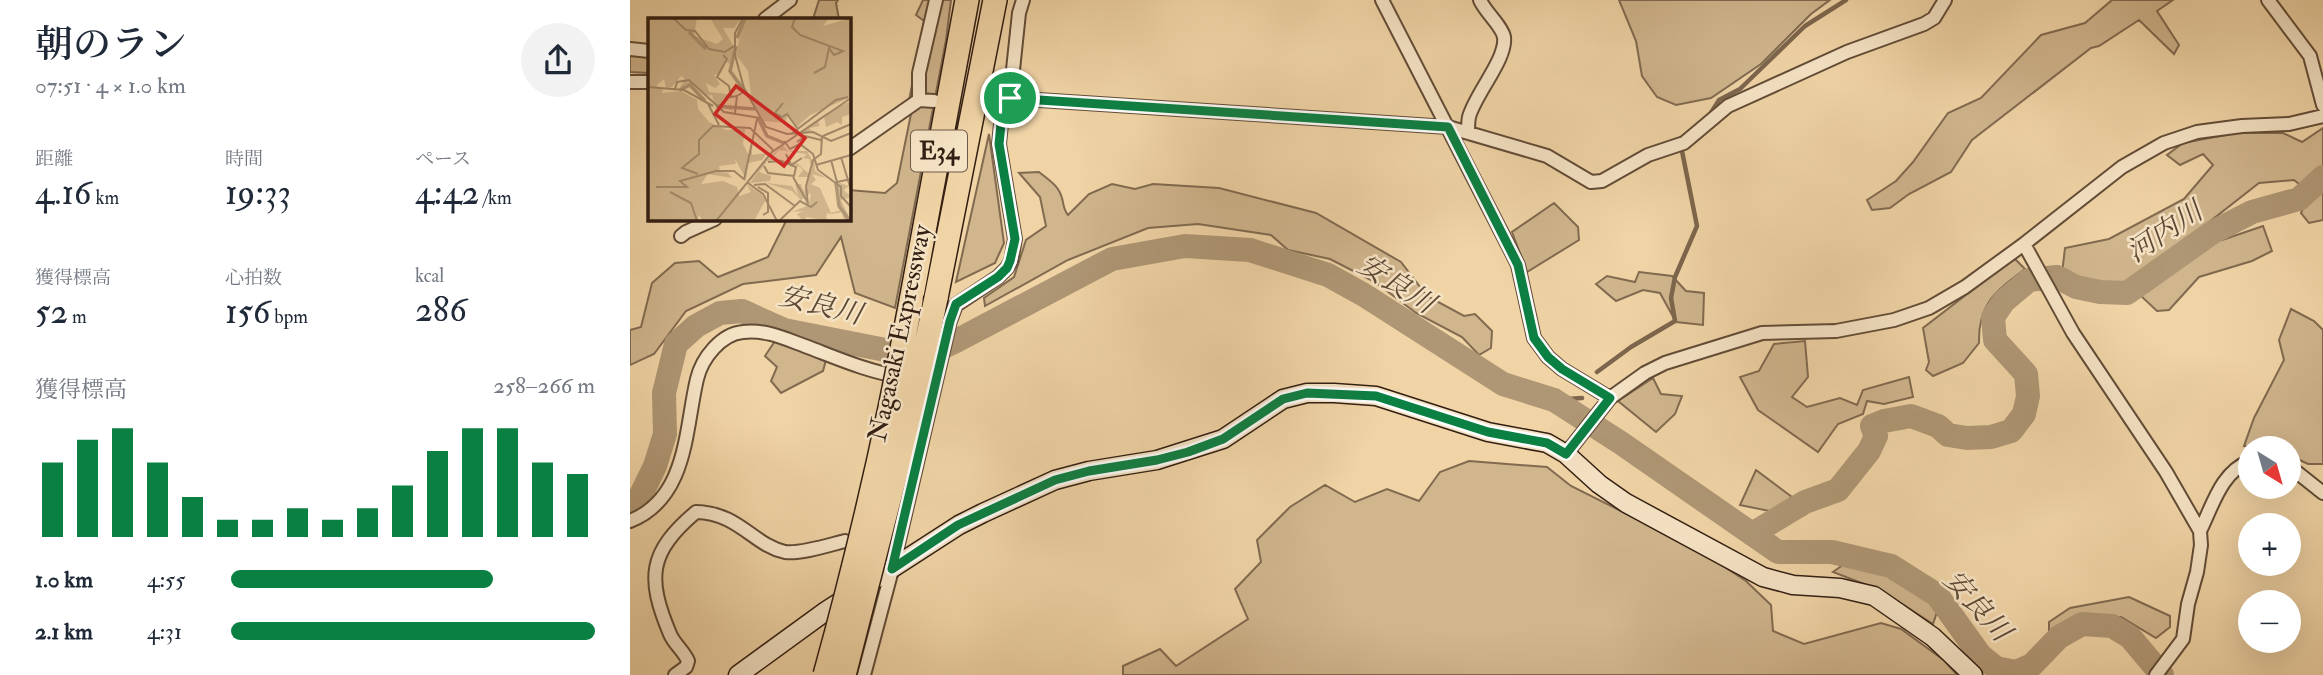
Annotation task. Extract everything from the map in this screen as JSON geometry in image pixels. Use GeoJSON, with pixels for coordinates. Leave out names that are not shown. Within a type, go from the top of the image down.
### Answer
{"type":"FeatureCollection","features":[{"type":"Feature","properties":{"kind":"highway","name":"Nagasaki Expressway"},"geometry":{"type":"LineString","coordinates":[[825,675],[849,587],[892,404],[967,0]]}},
{"type":"Feature","properties":{"kind":"highway","name":"Nagasaki Expressway"},"geometry":{"type":"LineString","coordinates":[[844,675],[913,406],[995,0]]}},
{"type":"Feature","properties":{"kind":"street"},"geometry":{"type":"LineString","coordinates":[[766,18],[790,0]]}},
{"type":"Feature","properties":{"kind":"street"},"geometry":{"type":"LineString","coordinates":[[919,100],[919,73],[936,0]]}},
{"type":"Feature","properties":{"kind":"street"},"geometry":{"type":"LineString","coordinates":[[864,675],[892,569],[950,321],[956,304],[998,277],[1010,261],[1015,239],[999,144],[1001,102],[1023,0]]}},
{"type":"Feature","properties":{"kind":"street"},"geometry":{"type":"LineString","coordinates":[[1382,0],[1518,265],[1534,338],[1548,357],[1562,369],[1608,400]]}},
{"type":"Feature","properties":{"kind":"street"},"geometry":{"type":"LineString","coordinates":[[1468,133],[1469,117],[1501,54],[1504,38],[1501,29],[1486,13],[1480,0]]}},
{"type":"Feature","properties":{"kind":"street"},"geometry":{"type":"LineString","coordinates":[[1001,102],[1448,127],[1547,156],[1565,164],[1591,182],[1602,181],[1648,155],[1684,143],[1728,106],[1847,52],[1924,24],[1934,18],[1945,0]]}},
{"type":"Feature","properties":{"kind":"street"},"geometry":{"type":"LineString","coordinates":[[2268,0],[2310,56],[2323,105]]}},
{"type":"Feature","properties":{"kind":"street"},"geometry":{"type":"LineString","coordinates":[[630,49],[648,51]]}},
{"type":"Feature","properties":{"kind":"street"},"geometry":{"type":"LineString","coordinates":[[630,82],[648,82]]}},
{"type":"Feature","properties":{"kind":"street"},"geometry":{"type":"LineString","coordinates":[[850,148],[919,100],[934,101]]}},
{"type":"Feature","properties":{"kind":"street"},"geometry":{"type":"LineString","coordinates":[[1570,448],[1608,400],[1645,373],[1665,363],[1762,333],[1836,331],[1894,320],[1929,307],[1965,286],[2024,244],[2122,167],[2164,143],[2197,132],[2289,124],[2323,116]]}},
{"type":"Feature","properties":{"kind":"street"},"geometry":{"type":"LineString","coordinates":[[681,236],[713,220]]}},
{"type":"Feature","properties":{"kind":"street"},"geometry":{"type":"LineString","coordinates":[[2024,244],[2073,334],[2166,472],[2200,531],[2197,572],[2188,604],[2183,639],[2156,675]]}},
{"type":"Feature","properties":{"kind":"street"},"geometry":{"type":"LineString","coordinates":[[630,521],[658,502],[671,486],[679,469],[697,379],[703,363],[716,345],[741,331],[777,335],[887,375],[931,375],[939,371]]}},
{"type":"Feature","properties":{"kind":"street"},"geometry":{"type":"LineString","coordinates":[[738,675],[826,611],[958,525],[1055,480],[1089,471],[1157,460],[1223,439],[1283,399],[1307,393],[1376,396],[1488,432],[1570,448],[1599,484],[1626,503],[1763,578],[1793,585],[1840,589],[1874,596],[1933,636],[1973,675]]}},
{"type":"Feature","properties":{"kind":"street"},"geometry":{"type":"LineString","coordinates":[[2200,531],[2226,477],[2238,467]]}},
{"type":"Feature","properties":{"kind":"street"},"geometry":{"type":"LineString","coordinates":[[2301,476],[2323,493]]}},
{"type":"Feature","properties":{"kind":"street"},"geometry":{"type":"LineString","coordinates":[[675,675],[687,667],[688,661],[671,636],[659,602],[656,559],[665,543],[696,512],[710,512],[738,524],[770,546],[787,552],[845,541]]}},
{"type":"Feature","properties":{"kind":"shaded area"},"geometry":{"type":"Polygon","coordinates":[[[819,0],[838,0],[836,3],[839,18],[813,18],[819,0]]]}},
{"type":"Feature","properties":{"kind":"shaded area"},"geometry":{"type":"Polygon","coordinates":[[[923,0],[951,0],[946,40],[895,308],[855,293],[841,237],[816,275],[743,284],[686,311],[654,354],[630,365],[630,330],[641,327],[652,283],[675,263],[699,261],[718,277],[768,257],[786,220],[850,220],[850,190],[885,193],[897,183],[911,114],[909,101],[924,21],[916,15],[923,0]]]}},
{"type":"Feature","properties":{"kind":"shaded area"},"geometry":{"type":"Polygon","coordinates":[[[1619,0],[1830,0],[1811,14],[1761,64],[1711,98],[1676,105],[1657,97],[1642,76],[1636,41],[1619,0]]]}},
{"type":"Feature","properties":{"kind":"shaded area"},"geometry":{"type":"Polygon","coordinates":[[[2112,0],[2173,0],[2157,11],[2179,45],[2174,54],[2139,20],[2099,46],[2091,48],[1972,140],[1951,172],[1909,194],[1890,208],[1872,210],[1867,200],[1896,181],[1948,113],[1981,98],[2041,35],[2085,23],[2112,0]]]}},
{"type":"Feature","properties":{"kind":"shaded area"},"geometry":{"type":"Polygon","coordinates":[[[630,55],[648,56],[648,73],[630,72],[630,55]]]}},
{"type":"Feature","properties":{"kind":"shaded area"},"geometry":{"type":"Polygon","coordinates":[[[2323,128],[2323,220],[2309,223],[2301,213],[2310,193],[2294,180],[2259,183],[2208,223],[2222,240],[2263,226],[2272,251],[2252,261],[2199,277],[2169,310],[2157,311],[2138,293],[2113,284],[2089,282],[2062,273],[2065,248],[2109,239],[2184,199],[2213,165],[2203,154],[2180,165],[2167,155],[2183,143],[2236,133],[2283,133],[2302,142],[2323,128]]]}},
{"type":"Feature","properties":{"kind":"shaded area"},"geometry":{"type":"Polygon","coordinates":[[[989,134],[1004,243],[995,263],[956,282],[989,134]]]}},
{"type":"Feature","properties":{"kind":"shaded area"},"geometry":{"type":"Polygon","coordinates":[[[1039,172],[1059,190],[1068,215],[1089,194],[1112,184],[1135,189],[1153,184],[1219,188],[1316,213],[1401,262],[1427,296],[1464,316],[1475,314],[1492,331],[1491,348],[1479,355],[1462,337],[1416,313],[1375,282],[1330,259],[1288,250],[1271,235],[1198,224],[1148,228],[1068,260],[985,306],[984,298],[1014,277],[1026,240],[1046,226],[1040,197],[1019,173],[1039,172]]]}},
{"type":"Feature","properties":{"kind":"shaded area"},"geometry":{"type":"Polygon","coordinates":[[[1554,203],[1578,227],[1579,240],[1527,272],[1512,232],[1554,203]]]}},
{"type":"Feature","properties":{"kind":"shaded area"},"geometry":{"type":"Polygon","coordinates":[[[2014,258],[2025,269],[2005,284],[1985,308],[1979,343],[1963,363],[1933,376],[1926,370],[1929,362],[1923,328],[2014,258]]]}},
{"type":"Feature","properties":{"kind":"shaded area"},"geometry":{"type":"Polygon","coordinates":[[[1639,272],[1672,276],[1686,291],[1704,293],[1703,325],[1676,322],[1660,293],[1643,290],[1616,301],[1596,284],[1607,276],[1635,282],[1639,272]]]}},
{"type":"Feature","properties":{"kind":"shaded area"},"geometry":{"type":"Polygon","coordinates":[[[2291,309],[2314,321],[2323,330],[2323,464],[2308,464],[2301,461],[2301,436],[2248,436],[2284,360],[2279,340],[2291,309]]]}},
{"type":"Feature","properties":{"kind":"shaded area"},"geometry":{"type":"Polygon","coordinates":[[[775,341],[826,360],[823,371],[781,393],[771,381],[777,367],[765,356],[775,341]]]}},
{"type":"Feature","properties":{"kind":"shaded area"},"geometry":{"type":"Polygon","coordinates":[[[1805,341],[1808,377],[1792,397],[1807,407],[1840,398],[1857,405],[1863,390],[1909,377],[1913,397],[1884,404],[1867,401],[1863,414],[1838,424],[1818,452],[1758,410],[1740,377],[1759,371],[1774,344],[1805,341]]]}},
{"type":"Feature","properties":{"kind":"shaded area"},"geometry":{"type":"Polygon","coordinates":[[[1653,378],[1661,394],[1682,396],[1675,414],[1656,432],[1618,401],[1653,378]]]}},
{"type":"Feature","properties":{"kind":"shaded area"},"geometry":{"type":"Polygon","coordinates":[[[1469,461],[1547,467],[1571,486],[1697,549],[1746,581],[1771,605],[1773,631],[1804,644],[1881,623],[1901,629],[1945,661],[1957,675],[1123,675],[1123,666],[1160,649],[1176,666],[1248,619],[1235,589],[1261,562],[1257,540],[1290,507],[1325,485],[1355,502],[1387,489],[1419,501],[1440,472],[1469,461]]]}},
{"type":"Feature","properties":{"kind":"shaded area"},"geometry":{"type":"Polygon","coordinates":[[[1756,470],[1792,497],[1774,512],[1740,505],[1756,470]]]}},
{"type":"Feature","properties":{"kind":"shaded area"},"geometry":{"type":"Polygon","coordinates":[[[1847,562],[1896,575],[1938,609],[1933,624],[1882,591],[1833,572],[1847,562]]]}},
{"type":"Feature","properties":{"kind":"shaded area"},"geometry":{"type":"Polygon","coordinates":[[[2129,597],[2170,616],[2170,627],[2156,638],[2121,617],[2080,619],[2049,633],[2049,622],[2070,608],[2129,597]]]}},
{"type":"Feature","properties":{"kind":"waterway"},"geometry":{"type":"LineString","coordinates":[[1709,116],[1719,100],[1740,89],[1805,26],[1846,0]]}},
{"type":"Feature","properties":{"kind":"waterway"},"geometry":{"type":"LineString","coordinates":[[1597,372],[1631,347],[1675,321],[1671,298],[1675,277],[1697,226],[1682,151]]}},
{"type":"Feature","properties":{"kind":"waterway","name":"河内川"},"geometry":{"type":"LineString","coordinates":[[1752,534],[1805,502],[1838,490],[1869,451],[1876,436],[1872,426],[1884,421],[1911,416],[1938,426],[1948,435],[1967,438],[1991,437],[2011,431],[2024,414],[2028,396],[2026,374],[1995,340],[1993,317],[2004,301],[2029,280],[2057,277],[2076,287],[2100,292],[2127,293],[2213,232],[2252,212],[2299,199],[2323,177]]}},
{"type":"Feature","properties":{"kind":"waterway","name":"安良川"},"geometry":{"type":"LineString","coordinates":[[630,507],[638,501],[655,466],[665,434],[664,393],[676,344],[696,326],[720,313],[742,311],[784,330],[921,357],[1112,259],[1185,246],[1250,250],[1328,275],[1503,384],[1554,400],[1778,552],[1832,552],[1891,566],[1937,595],[1980,655],[1996,668],[2016,672],[2032,665],[2059,637],[2082,624],[2112,626],[2130,637],[2162,675]]}},
{"type":"Feature","properties":{"kind":"waterway"},"geometry":{"type":"LineString","coordinates":[[1554,400],[1582,398]]}},
{"type":"Feature","properties":{"kind":"route"},"geometry":{"type":"LineString","coordinates":[[1010,98],[1448,127],[1518,265],[1534,338],[1548,357],[1572,377],[1610,398],[1566,454],[1547,443],[1488,432],[1376,396],[1307,393],[1283,399],[1223,439],[1188,452],[1055,480],[958,525],[892,569],[956,304],[998,277],[1010,261],[1015,239],[999,144],[1003,104],[1010,98]]}}]}
